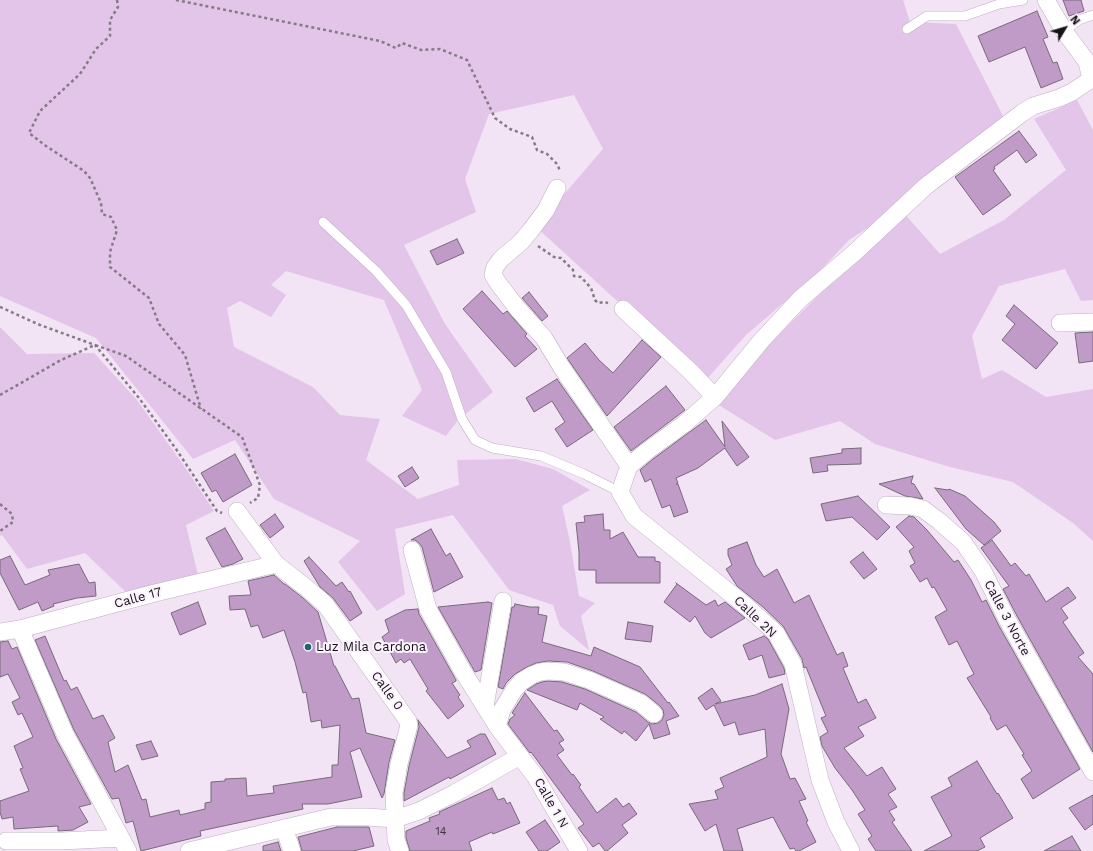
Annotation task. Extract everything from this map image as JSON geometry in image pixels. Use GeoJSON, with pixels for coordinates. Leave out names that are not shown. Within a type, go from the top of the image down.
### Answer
{"type":"FeatureCollection","features":[{"type":"Feature","properties":{"kind":"street"},"geometry":{"type":"LineString","coordinates":[[620,492],[629,466],[688,421],[716,397],[761,341],[800,299],[854,253],[926,186],[1022,113],[1033,106],[1059,98],[1072,92],[1092,79],[1087,62],[1064,31],[1046,0]]}},
{"type":"Feature","properties":{"kind":"street"},"geometry":{"type":"LineString","coordinates":[[557,188],[546,210],[521,242],[494,267],[493,275],[517,308],[544,338],[562,368],[629,466]]}},
{"type":"Feature","properties":{"kind":"street"},"geometry":{"type":"LineString","coordinates":[[623,309],[716,397]]}},
{"type":"Feature","properties":{"kind":"street"},"geometry":{"type":"LineString","coordinates":[[1060,323],[1093,322]]}},
{"type":"Feature","properties":{"kind":"street","name":"Calle 2N"},"geometry":{"type":"LineString","coordinates":[[620,492],[634,516],[746,606],[776,633],[793,664],[820,780],[836,822],[851,851]]}},
{"type":"Feature","properties":{"kind":"street","name":"Calle 3 Norte"},"geometry":{"type":"LineString","coordinates":[[886,505],[910,506],[923,509],[963,542],[983,571],[1008,621],[1093,772]]}},
{"type":"Feature","properties":{"kind":"street","name":"Calle 0"},"geometry":{"type":"LineString","coordinates":[[237,511],[276,564],[325,604],[408,720],[409,725],[399,764],[394,792],[396,840],[400,851]]}},
{"type":"Feature","properties":{"kind":"street","name":"Calle 1 N"},"geometry":{"type":"LineString","coordinates":[[412,550],[428,609],[462,670],[497,726],[535,776],[579,851]]}},
{"type":"Feature","properties":{"kind":"street","name":"Calle 17"},"geometry":{"type":"LineString","coordinates":[[0,632],[20,629],[155,593],[276,564]]}},
{"type":"Feature","properties":{"kind":"street"},"geometry":{"type":"LineString","coordinates":[[485,706],[503,601]]}},
{"type":"Feature","properties":{"kind":"street"},"geometry":{"type":"LineString","coordinates":[[20,629],[65,734],[125,845]]}},
{"type":"Feature","properties":{"kind":"street"},"geometry":{"type":"LineString","coordinates":[[497,726],[502,710],[514,690],[532,675],[548,671],[564,672],[589,680],[641,703],[654,714]]}},
{"type":"Feature","properties":{"kind":"street"},"geometry":{"type":"LineString","coordinates":[[189,851],[331,817],[395,819],[419,811],[455,793],[520,756]]}},
{"type":"Feature","properties":{"kind":"street"},"geometry":{"type":"LineString","coordinates":[[284,828],[292,851]]}},
{"type":"Feature","properties":{"kind":"street"},"geometry":{"type":"LineString","coordinates":[[4,840],[62,840],[125,845]]}},
{"type":"Feature","properties":{"kind":"lane"},"geometry":{"type":"LineString","coordinates":[[907,29],[927,16],[965,16],[999,4],[1023,0]]}},
{"type":"Feature","properties":{"kind":"lane"},"geometry":{"type":"LineString","coordinates":[[1064,31],[1079,20],[1093,15]]}},
{"type":"Feature","properties":{"kind":"lane"},"geometry":{"type":"LineString","coordinates":[[323,222],[376,271],[406,305],[446,372],[462,419],[475,440],[492,448],[541,456],[584,474],[620,492]]}},
{"type":"Feature","properties":{"kind":"path"},"geometry":{"type":"LineString","coordinates":[[117,0],[118,7],[110,20],[110,36],[96,49],[80,74],[40,112],[29,133],[84,171],[90,178],[101,203],[102,214],[111,217],[117,230],[110,252],[110,267],[149,298],[159,324],[185,355],[201,409]]}},
{"type":"Feature","properties":{"kind":"path"},"geometry":{"type":"LineString","coordinates":[[176,0],[380,41],[396,48],[402,43],[421,50],[440,49],[467,60],[495,118],[510,128],[532,137],[537,150],[547,154],[558,165],[561,178],[557,188]]}},
{"type":"Feature","properties":{"kind":"path"},"geometry":{"type":"LineString","coordinates":[[531,230],[539,240],[538,246],[554,257],[561,258],[573,270],[574,276],[581,277],[591,288],[595,300],[598,303],[604,302],[623,309]]}},
{"type":"Feature","properties":{"kind":"path"},"geometry":{"type":"LineString","coordinates":[[0,308],[40,325],[126,356],[242,437],[260,486],[258,498],[237,511],[221,513],[216,511],[176,449],[148,411],[95,345]]}},
{"type":"Feature","properties":{"kind":"path"},"geometry":{"type":"LineString","coordinates":[[0,395],[61,360],[95,345]]}},
{"type":"Feature","properties":{"kind":"path"},"geometry":{"type":"LineString","coordinates":[[0,504],[12,514],[13,522],[0,531]]}},
{"type":"Feature","properties":{"kind":"shaded area"},"geometry":{"type":"Polygon","coordinates":[[[0,0],[903,0],[910,22],[956,24],[1004,118],[901,206],[849,240],[815,276],[746,335],[705,381],[536,227],[603,149],[574,95],[489,114],[465,179],[476,212],[404,245],[445,324],[493,392],[458,420],[446,436],[402,416],[422,390],[384,300],[286,271],[271,285],[286,295],[271,317],[240,301],[227,308],[234,347],[313,387],[340,415],[380,419],[366,460],[418,499],[459,485],[457,460],[516,459],[553,469],[590,490],[562,506],[579,596],[595,603],[581,616],[589,650],[560,626],[553,605],[509,590],[453,515],[395,529],[405,594],[377,611],[338,562],[360,541],[274,499],[235,440],[193,459],[96,338],[0,296],[0,0]]]}},
{"type":"Feature","properties":{"kind":"shaded area"},"geometry":{"type":"Polygon","coordinates":[[[1077,100],[1093,130],[1093,300],[1081,301],[1065,269],[999,286],[972,336],[982,379],[1002,370],[1046,397],[1093,389],[1093,541],[1073,523],[1013,482],[950,467],[875,444],[840,421],[775,440],[717,404],[756,357],[903,212],[940,254],[1004,220],[1066,170],[1034,119],[1077,100]]]}},
{"type":"Feature","properties":{"kind":"shaded area"},"geometry":{"type":"Polygon","coordinates":[[[0,327],[27,354],[94,353],[137,400],[214,511],[186,525],[198,575],[128,594],[85,553],[27,569],[2,535],[0,536],[0,327]]]}},
{"type":"Feature","properties":{"kind":"building"},"geometry":{"type":"Polygon","coordinates":[[[1063,0],[1081,0],[1084,11],[1069,16],[1063,0]]]}},
{"type":"Feature","properties":{"kind":"building"},"geometry":{"type":"Polygon","coordinates":[[[1037,11],[1048,37],[1043,39],[1053,63],[1057,62],[1063,79],[1041,88],[1025,47],[989,62],[978,36],[1037,11]]]}},
{"type":"Feature","properties":{"kind":"building"},"geometry":{"type":"Polygon","coordinates":[[[1019,131],[1037,155],[1026,163],[1017,150],[994,167],[995,169],[993,170],[1011,195],[983,215],[955,177],[1019,131]]]}},
{"type":"Feature","properties":{"kind":"building"},"geometry":{"type":"Polygon","coordinates":[[[457,239],[464,253],[437,265],[430,251],[457,239]]]}},
{"type":"Feature","properties":{"kind":"building"},"geometry":{"type":"Polygon","coordinates":[[[482,291],[503,314],[507,311],[527,334],[525,336],[537,349],[515,367],[463,309],[482,291]]]}},
{"type":"Feature","properties":{"kind":"building"},"geometry":{"type":"Polygon","coordinates":[[[529,292],[548,316],[542,321],[522,298],[529,292]]]}},
{"type":"Feature","properties":{"kind":"building"},"geometry":{"type":"Polygon","coordinates":[[[1014,305],[1058,343],[1036,369],[1002,340],[1015,324],[1006,316],[1014,305]]]}},
{"type":"Feature","properties":{"kind":"building"},"geometry":{"type":"Polygon","coordinates":[[[1093,332],[1093,361],[1079,363],[1075,333],[1093,332]]]}},
{"type":"Feature","properties":{"kind":"building"},"geometry":{"type":"Polygon","coordinates":[[[642,340],[661,357],[607,416],[567,358],[585,343],[599,360],[613,373],[642,340]]]}},
{"type":"Feature","properties":{"kind":"building"},"geometry":{"type":"Polygon","coordinates":[[[557,379],[593,430],[567,447],[555,429],[565,422],[552,401],[534,412],[526,398],[557,379]]]}},
{"type":"Feature","properties":{"kind":"building"},"geometry":{"type":"Polygon","coordinates":[[[666,386],[685,410],[631,451],[614,427],[666,386]]]}},
{"type":"Feature","properties":{"kind":"building"},"geometry":{"type":"Polygon","coordinates":[[[706,420],[725,447],[722,421],[749,457],[737,466],[725,448],[698,468],[676,478],[678,483],[676,484],[678,484],[688,512],[674,517],[670,505],[662,508],[651,479],[645,482],[640,470],[706,420]]]}},
{"type":"Feature","properties":{"kind":"building"},"geometry":{"type":"Polygon","coordinates":[[[861,448],[861,464],[827,465],[828,471],[813,473],[810,458],[842,453],[842,449],[861,448]]]}},
{"type":"Feature","properties":{"kind":"building"},"geometry":{"type":"Polygon","coordinates":[[[235,454],[252,485],[223,502],[216,490],[212,492],[201,473],[235,454]]]}},
{"type":"Feature","properties":{"kind":"building"},"geometry":{"type":"Polygon","coordinates":[[[412,467],[419,478],[405,487],[398,476],[412,467]]]}},
{"type":"Feature","properties":{"kind":"building"},"geometry":{"type":"Polygon","coordinates":[[[913,476],[911,483],[914,484],[923,499],[905,496],[879,484],[913,476]]]}},
{"type":"Feature","properties":{"kind":"building"},"geometry":{"type":"Polygon","coordinates":[[[935,488],[949,489],[965,496],[994,522],[1001,531],[984,545],[966,529],[935,488]]]}},
{"type":"Feature","properties":{"kind":"building"},"geometry":{"type":"Polygon","coordinates":[[[858,496],[890,527],[877,540],[852,517],[826,521],[821,504],[858,496]]]}},
{"type":"Feature","properties":{"kind":"building"},"geometry":{"type":"Polygon","coordinates":[[[275,514],[284,527],[270,538],[260,525],[275,514]]]}},
{"type":"Feature","properties":{"kind":"building"},"geometry":{"type":"Polygon","coordinates":[[[603,514],[604,530],[610,530],[610,539],[623,532],[638,557],[655,557],[655,561],[660,562],[660,583],[596,583],[596,570],[579,570],[576,523],[585,522],[584,516],[603,514]]]}},
{"type":"Feature","properties":{"kind":"building"},"geometry":{"type":"Polygon","coordinates":[[[909,516],[914,517],[927,530],[954,562],[958,560],[971,580],[982,602],[986,600],[999,626],[1080,769],[1033,799],[1021,779],[1032,771],[1022,755],[1024,754],[1006,725],[997,730],[990,718],[991,717],[967,678],[974,674],[957,641],[949,645],[935,617],[947,610],[927,578],[920,582],[910,566],[915,563],[909,551],[914,547],[896,527],[909,516]]]}},
{"type":"Feature","properties":{"kind":"building"},"geometry":{"type":"Polygon","coordinates":[[[225,528],[243,559],[222,567],[206,538],[225,528]]]}},
{"type":"Feature","properties":{"kind":"building"},"geometry":{"type":"Polygon","coordinates":[[[431,529],[446,556],[450,553],[463,577],[434,592],[422,547],[415,540],[411,540],[431,529]]]}},
{"type":"Feature","properties":{"kind":"building"},"geometry":{"type":"Polygon","coordinates":[[[992,540],[1011,566],[1015,563],[1026,576],[1029,574],[1046,602],[1068,587],[1076,598],[1061,608],[1068,618],[1063,622],[1084,653],[1078,657],[1093,674],[1093,752],[1003,589],[1009,586],[981,548],[992,540]]]}},
{"type":"Feature","properties":{"kind":"building"},"geometry":{"type":"Polygon","coordinates":[[[747,542],[756,565],[764,577],[777,569],[794,603],[809,595],[837,655],[843,652],[848,666],[843,668],[858,703],[866,699],[876,718],[858,727],[864,736],[844,748],[867,776],[882,767],[896,789],[888,794],[897,807],[889,811],[895,820],[892,822],[912,851],[876,851],[868,839],[872,836],[858,814],[865,810],[835,768],[822,746],[820,737],[828,732],[821,718],[826,716],[806,667],[804,668],[802,659],[783,626],[763,607],[737,586],[726,569],[732,565],[728,555],[728,549],[747,542]]]}},
{"type":"Feature","properties":{"kind":"building"},"geometry":{"type":"Polygon","coordinates":[[[863,552],[877,569],[864,579],[850,562],[863,552]]]}},
{"type":"Feature","properties":{"kind":"building"},"geometry":{"type":"Polygon","coordinates":[[[10,556],[25,585],[50,575],[48,570],[79,564],[89,583],[95,582],[96,596],[77,598],[53,604],[54,606],[42,611],[38,602],[19,610],[0,573],[0,560],[10,556]]]}},
{"type":"Feature","properties":{"kind":"building"},"geometry":{"type":"Polygon","coordinates":[[[309,557],[336,586],[342,582],[349,592],[350,591],[362,613],[350,621],[333,598],[320,587],[304,561],[309,557]]]}},
{"type":"Feature","properties":{"kind":"building"},"geometry":{"type":"Polygon","coordinates":[[[274,575],[318,612],[334,666],[352,699],[359,698],[366,733],[395,740],[389,762],[384,794],[382,798],[360,748],[350,752],[362,797],[328,804],[302,804],[303,809],[200,831],[201,836],[141,851],[133,821],[126,823],[119,798],[112,799],[74,730],[35,640],[45,636],[64,681],[66,680],[71,690],[77,687],[93,719],[103,715],[115,738],[108,742],[115,772],[128,765],[142,800],[146,799],[150,817],[179,810],[180,815],[205,809],[205,803],[211,802],[211,782],[225,781],[225,779],[246,778],[247,796],[274,793],[273,786],[332,777],[332,765],[338,765],[340,725],[322,728],[321,720],[311,722],[306,692],[303,693],[295,662],[284,630],[263,638],[258,625],[251,627],[245,609],[230,610],[229,596],[251,595],[248,581],[274,575]]]}},
{"type":"Feature","properties":{"kind":"building"},"geometry":{"type":"Polygon","coordinates":[[[676,583],[706,605],[715,600],[718,606],[725,602],[745,618],[711,638],[705,633],[695,616],[690,622],[664,602],[677,584],[676,583]]]}},
{"type":"Feature","properties":{"kind":"building"},"geometry":{"type":"Polygon","coordinates":[[[198,602],[206,624],[180,635],[171,613],[198,602]]]}},
{"type":"Feature","properties":{"kind":"building"},"geometry":{"type":"Polygon","coordinates":[[[488,602],[492,603],[481,670],[475,672],[438,607],[488,602]]]}},
{"type":"Feature","properties":{"kind":"building"},"geometry":{"type":"Polygon","coordinates":[[[515,604],[539,607],[538,614],[547,616],[542,642],[591,656],[594,647],[640,667],[679,716],[666,721],[670,734],[654,739],[649,724],[636,741],[624,731],[622,734],[600,719],[604,717],[580,703],[577,710],[527,690],[542,682],[562,682],[585,689],[636,712],[652,724],[658,723],[662,720],[664,715],[663,710],[645,694],[593,671],[567,662],[548,661],[536,663],[515,674],[506,683],[503,689],[498,687],[512,607],[514,607],[515,604]]]}},
{"type":"Feature","properties":{"kind":"building"},"geometry":{"type":"Polygon","coordinates":[[[418,609],[419,614],[456,680],[452,683],[460,695],[458,697],[464,706],[448,719],[426,691],[428,689],[410,659],[404,663],[401,659],[396,663],[382,637],[389,632],[385,620],[405,610],[418,609]]]}},
{"type":"Feature","properties":{"kind":"building"},"geometry":{"type":"Polygon","coordinates":[[[628,622],[653,626],[651,642],[625,639],[628,622]]]}},
{"type":"Feature","properties":{"kind":"building"},"geometry":{"type":"Polygon","coordinates":[[[764,636],[768,639],[784,668],[785,674],[769,678],[762,655],[749,660],[743,645],[764,636]]]}},
{"type":"Feature","properties":{"kind":"building"},"geometry":{"type":"Polygon","coordinates":[[[8,641],[12,649],[17,647],[56,739],[91,804],[79,807],[88,822],[73,830],[58,831],[58,826],[14,829],[13,817],[2,819],[0,812],[0,801],[29,791],[20,769],[23,768],[14,746],[33,737],[22,713],[18,715],[12,702],[20,698],[8,674],[0,677],[0,642],[8,641]]]}},
{"type":"Feature","properties":{"kind":"building"},"geometry":{"type":"Polygon","coordinates":[[[782,684],[789,709],[781,754],[790,779],[795,778],[806,799],[799,801],[808,821],[806,822],[816,842],[799,851],[796,851],[794,848],[790,849],[773,817],[737,829],[743,851],[724,851],[716,824],[705,831],[689,804],[718,799],[715,791],[724,787],[720,778],[767,757],[765,729],[739,735],[735,722],[724,726],[714,705],[706,710],[698,698],[712,688],[721,701],[715,704],[755,695],[782,684]]]}},
{"type":"Feature","properties":{"kind":"building"},"geometry":{"type":"Polygon","coordinates":[[[525,693],[554,731],[557,730],[564,740],[559,743],[564,750],[557,755],[581,785],[579,787],[597,813],[616,798],[623,807],[629,803],[637,814],[622,825],[628,833],[607,851],[605,851],[599,843],[593,847],[578,828],[584,824],[531,752],[530,753],[508,724],[510,719],[515,715],[512,713],[525,693]]]}},
{"type":"Feature","properties":{"kind":"building"},"geometry":{"type":"Polygon","coordinates":[[[418,720],[447,758],[471,747],[467,741],[480,734],[485,734],[496,754],[450,779],[449,777],[404,801],[409,766],[419,727],[418,720]]]}},
{"type":"Feature","properties":{"kind":"building"},"geometry":{"type":"Polygon","coordinates":[[[151,741],[158,756],[142,760],[136,745],[151,741]]]}},
{"type":"Feature","properties":{"kind":"building"},"geometry":{"type":"Polygon","coordinates":[[[977,761],[1013,818],[980,838],[985,847],[977,851],[924,851],[952,836],[931,797],[952,786],[948,778],[977,761]]]}},
{"type":"Feature","properties":{"kind":"building"},"geometry":{"type":"Polygon","coordinates":[[[492,788],[498,800],[504,798],[507,804],[510,802],[520,823],[493,834],[492,832],[469,842],[472,851],[410,851],[406,838],[406,831],[430,821],[429,818],[440,814],[439,812],[492,788]]]}},
{"type":"Feature","properties":{"kind":"building"},"geometry":{"type":"Polygon","coordinates":[[[1093,795],[1093,824],[1085,830],[1069,808],[1093,795]]]}},
{"type":"Feature","properties":{"kind":"building"},"geometry":{"type":"Polygon","coordinates":[[[545,820],[560,842],[547,851],[539,851],[526,832],[545,820]]]}},
{"type":"Feature","properties":{"kind":"building"},"geometry":{"type":"Polygon","coordinates":[[[337,827],[369,827],[374,846],[353,851],[302,851],[298,837],[337,827]]]}},
{"type":"Feature","properties":{"kind":"building"},"geometry":{"type":"Polygon","coordinates":[[[1072,836],[1081,851],[1044,851],[1072,836]]]}},
{"type":"Feature","properties":{"kind":"building"},"geometry":{"type":"Polygon","coordinates":[[[278,842],[281,851],[263,851],[263,846],[278,842]]]}},
{"type":"Feature","properties":{"kind":"place","name":"Luz Mila Cardona"},"geometry":{"type":"Point","coordinates":[308,647]}}]}
